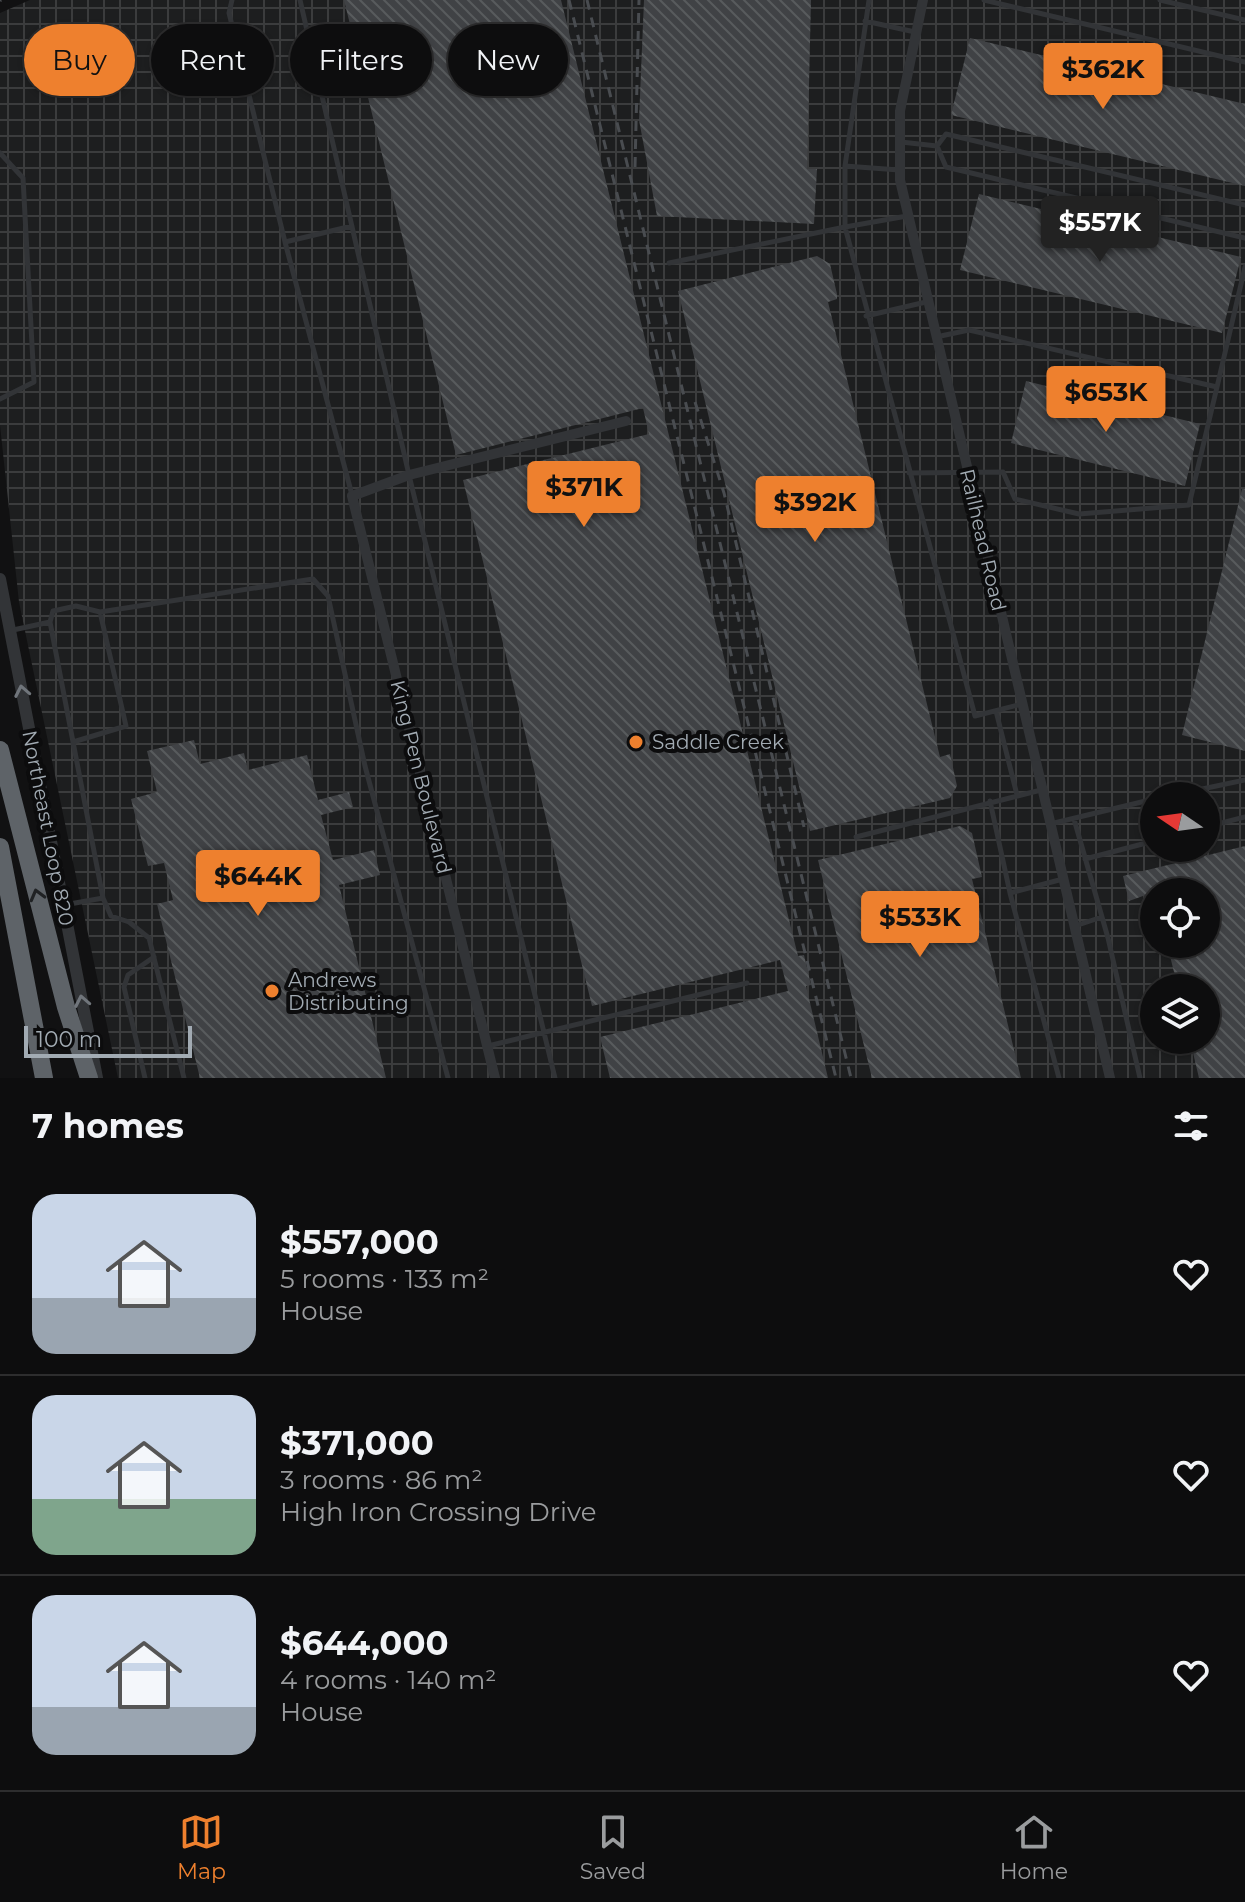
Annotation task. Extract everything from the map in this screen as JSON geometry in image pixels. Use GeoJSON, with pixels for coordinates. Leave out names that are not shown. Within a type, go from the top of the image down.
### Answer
{"type":"FeatureCollection","features":[{"type":"Feature","properties":{"kind":"highway"},"geometry":{"type":"LineString","coordinates":[[0,750],[66,1007],[89,1078]]}},
{"type":"Feature","properties":{"kind":"highway"},"geometry":{"type":"LineString","coordinates":[[0,847],[44,1078]]}},
{"type":"Feature","properties":{"kind":"street","name":"Railhead Road"},"geometry":{"type":"LineString","coordinates":[[923,0],[900,111],[900,170],[907,216],[1110,1078]]}},
{"type":"Feature","properties":{"kind":"street"},"geometry":{"type":"LineString","coordinates":[[352,496],[409,475],[626,421]]}},
{"type":"Feature","properties":{"kind":"street","name":"King Pen Boulevard"},"geometry":{"type":"LineString","coordinates":[[352,496],[495,1078]]}},
{"type":"Feature","properties":{"kind":"street","name":"Northeast Loop 820"},"geometry":{"type":"LineString","coordinates":[[0,579],[97,1078]]}},
{"type":"Feature","properties":{"kind":"lane"},"geometry":{"type":"LineString","coordinates":[[232,0],[229,13],[352,496]]}},
{"type":"Feature","properties":{"kind":"lane"},"geometry":{"type":"LineString","coordinates":[[300,0],[409,475],[555,1078]]}},
{"type":"Feature","properties":{"kind":"lane"},"geometry":{"type":"LineString","coordinates":[[869,0],[845,166],[845,227],[866,316],[975,716],[1022,704]]}},
{"type":"Feature","properties":{"kind":"lane"},"geometry":{"type":"LineString","coordinates":[[984,0],[1245,62]]}},
{"type":"Feature","properties":{"kind":"lane"},"geometry":{"type":"LineString","coordinates":[[1160,0],[1245,20]]}},
{"type":"Feature","properties":{"kind":"lane"},"geometry":{"type":"LineString","coordinates":[[865,21],[916,33]]}},
{"type":"Feature","properties":{"kind":"lane"},"geometry":{"type":"LineString","coordinates":[[937,146],[946,134],[1245,205]]}},
{"type":"Feature","properties":{"kind":"lane"},"geometry":{"type":"LineString","coordinates":[[900,142],[937,146]]}},
{"type":"Feature","properties":{"kind":"lane"},"geometry":{"type":"LineString","coordinates":[[937,146],[946,167],[1245,238]]}},
{"type":"Feature","properties":{"kind":"lane"},"geometry":{"type":"LineString","coordinates":[[0,153],[23,178],[34,382],[0,399]]}},
{"type":"Feature","properties":{"kind":"lane"},"geometry":{"type":"LineString","coordinates":[[845,166],[900,170]]}},
{"type":"Feature","properties":{"kind":"lane"},"geometry":{"type":"LineString","coordinates":[[669,263],[907,216]]}},
{"type":"Feature","properties":{"kind":"lane"},"geometry":{"type":"LineString","coordinates":[[285,242],[352,226]]}},
{"type":"Feature","properties":{"kind":"lane"},"geometry":{"type":"LineString","coordinates":[[909,473],[1003,472],[1015,499],[1079,514],[1189,505],[1245,267]]}},
{"type":"Feature","properties":{"kind":"lane"},"geometry":{"type":"LineString","coordinates":[[866,316],[926,302]]}},
{"type":"Feature","properties":{"kind":"lane"},"geometry":{"type":"LineString","coordinates":[[935,337],[969,330],[1217,387]]}},
{"type":"Feature","properties":{"kind":"lane"},"geometry":{"type":"LineString","coordinates":[[184,1078],[149,938],[129,922],[111,916],[103,898],[50,622],[53,611],[76,606],[100,612],[313,579],[328,596],[365,766],[448,1078]]}},
{"type":"Feature","properties":{"kind":"lane"},"geometry":{"type":"LineString","coordinates":[[73,742],[126,726],[100,612]]}},
{"type":"Feature","properties":{"kind":"lane"},"geometry":{"type":"LineString","coordinates":[[10,631],[50,622]]}},
{"type":"Feature","properties":{"kind":"lane"},"geometry":{"type":"LineString","coordinates":[[996,710],[1017,795]]}},
{"type":"Feature","properties":{"kind":"lane"},"geometry":{"type":"LineString","coordinates":[[1220,785],[1245,780]]}},
{"type":"Feature","properties":{"kind":"lane"},"geometry":{"type":"LineString","coordinates":[[856,837],[1041,790]]}},
{"type":"Feature","properties":{"kind":"lane"},"geometry":{"type":"LineString","coordinates":[[990,801],[1010,893],[1059,1078]]}},
{"type":"Feature","properties":{"kind":"lane"},"geometry":{"type":"LineString","coordinates":[[1050,824],[1140,802]]}},
{"type":"Feature","properties":{"kind":"lane"},"geometry":{"type":"LineString","coordinates":[[1220,823],[1245,817]]}},
{"type":"Feature","properties":{"kind":"lane"},"geometry":{"type":"LineString","coordinates":[[1074,819],[1102,917],[1140,1078]]}},
{"type":"Feature","properties":{"kind":"lane"},"geometry":{"type":"LineString","coordinates":[[1085,859],[1140,845]]}},
{"type":"Feature","properties":{"kind":"lane"},"geometry":{"type":"LineString","coordinates":[[1010,893],[1063,879]]}},
{"type":"Feature","properties":{"kind":"lane"},"geometry":{"type":"LineString","coordinates":[[63,906],[103,898]]}},
{"type":"Feature","properties":{"kind":"lane"},"geometry":{"type":"LineString","coordinates":[[1074,926],[1102,917]]}},
{"type":"Feature","properties":{"kind":"lane"},"geometry":{"type":"LineString","coordinates":[[145,1078],[124,987],[128,975],[154,957]]}},
{"type":"Feature","properties":{"kind":"lane"},"geometry":{"type":"LineString","coordinates":[[487,1046],[747,983]]}},
{"type":"Feature","properties":{"kind":"shaded area"},"geometry":{"type":"Polygon","coordinates":[[[30,0],[1245,0],[1245,1078],[118,1078],[19,602],[0,425],[0,13],[30,0]]]}},
{"type":"Feature","properties":{"kind":"building","name":"Saddle Creek"},"geometry":{"type":"Polygon","coordinates":[[[344,0],[561,0],[567,24],[448,24],[448,96],[568,96],[568,28],[798,956],[804,955],[811,985],[806,986],[828,1078],[610,1078],[600,1037],[788,991],[780,960],[592,1006],[463,480],[649,434],[643,408],[456,455],[368,96],[432,96],[432,24],[350,24],[344,0]]]}},
{"type":"Feature","properties":{"kind":"building"},"geometry":{"type":"Polygon","coordinates":[[[644,0],[811,0],[807,169],[817,169],[814,224],[657,216],[639,120],[644,0]]]}},
{"type":"Feature","properties":{"kind":"building"},"geometry":{"type":"Polygon","coordinates":[[[970,38],[1245,104],[1245,186],[951,115],[970,38]]]}},
{"type":"Feature","properties":{"kind":"building"},"geometry":{"type":"Polygon","coordinates":[[[979,194],[1241,257],[1222,333],[960,270],[979,194]]]}},
{"type":"Feature","properties":{"kind":"building"},"geometry":{"type":"Polygon","coordinates":[[[817,256],[830,264],[837,299],[828,302],[940,757],[950,754],[957,786],[950,798],[810,831],[678,291],[817,256]]]}},
{"type":"Feature","properties":{"kind":"building"},"geometry":{"type":"Polygon","coordinates":[[[1026,381],[1200,424],[1185,486],[1011,443],[1026,381]]]}},
{"type":"Feature","properties":{"kind":"building"},"geometry":{"type":"Polygon","coordinates":[[[1242,489],[1245,489],[1245,751],[1182,735],[1242,489]]]}},
{"type":"Feature","properties":{"kind":"building","name":"Andrews Distributing"},"geometry":{"type":"Polygon","coordinates":[[[194,740],[200,764],[244,753],[248,770],[307,755],[318,800],[349,792],[353,807],[321,815],[333,860],[374,850],[380,875],[339,885],[386,1078],[200,1078],[157,904],[173,900],[164,863],[148,866],[131,799],[157,792],[147,751],[194,740]]]}},
{"type":"Feature","properties":{"kind":"building"},"geometry":{"type":"Polygon","coordinates":[[[960,826],[972,833],[982,877],[972,879],[1021,1078],[872,1078],[818,860],[960,826]]]}},
{"type":"Feature","properties":{"kind":"building"},"geometry":{"type":"Polygon","coordinates":[[[1245,846],[1245,1078],[1199,1078],[1193,1054],[1220,1054],[1220,974],[1174,974],[1170,958],[1220,958],[1220,878],[1140,878],[1140,897],[1129,901],[1123,876],[1180,862],[1220,862],[1220,852],[1245,846]]]}},
{"type":"Feature","properties":{"kind":"railway"},"geometry":{"type":"LineString","coordinates":[[569,0],[836,1078]]}},
{"type":"Feature","properties":{"kind":"railway"},"geometry":{"type":"LineString","coordinates":[[587,0],[851,1078]]}},
{"type":"Feature","properties":{"kind":"railway"},"geometry":{"type":"LineString","coordinates":[[635,167],[639,0]]}},
{"type":"Feature","properties":{"kind":"railway"},"geometry":{"type":"LineString","coordinates":[[695,402],[724,493],[804,827]]}},
{"type":"Feature","properties":{"kind":"place","name":"Saddle Creek"},"geometry":{"type":"Point","coordinates":[636,742]}},
{"type":"Feature","properties":{"kind":"place","name":"Andrews Distributing"},"geometry":{"type":"Point","coordinates":[272,991]}}]}
